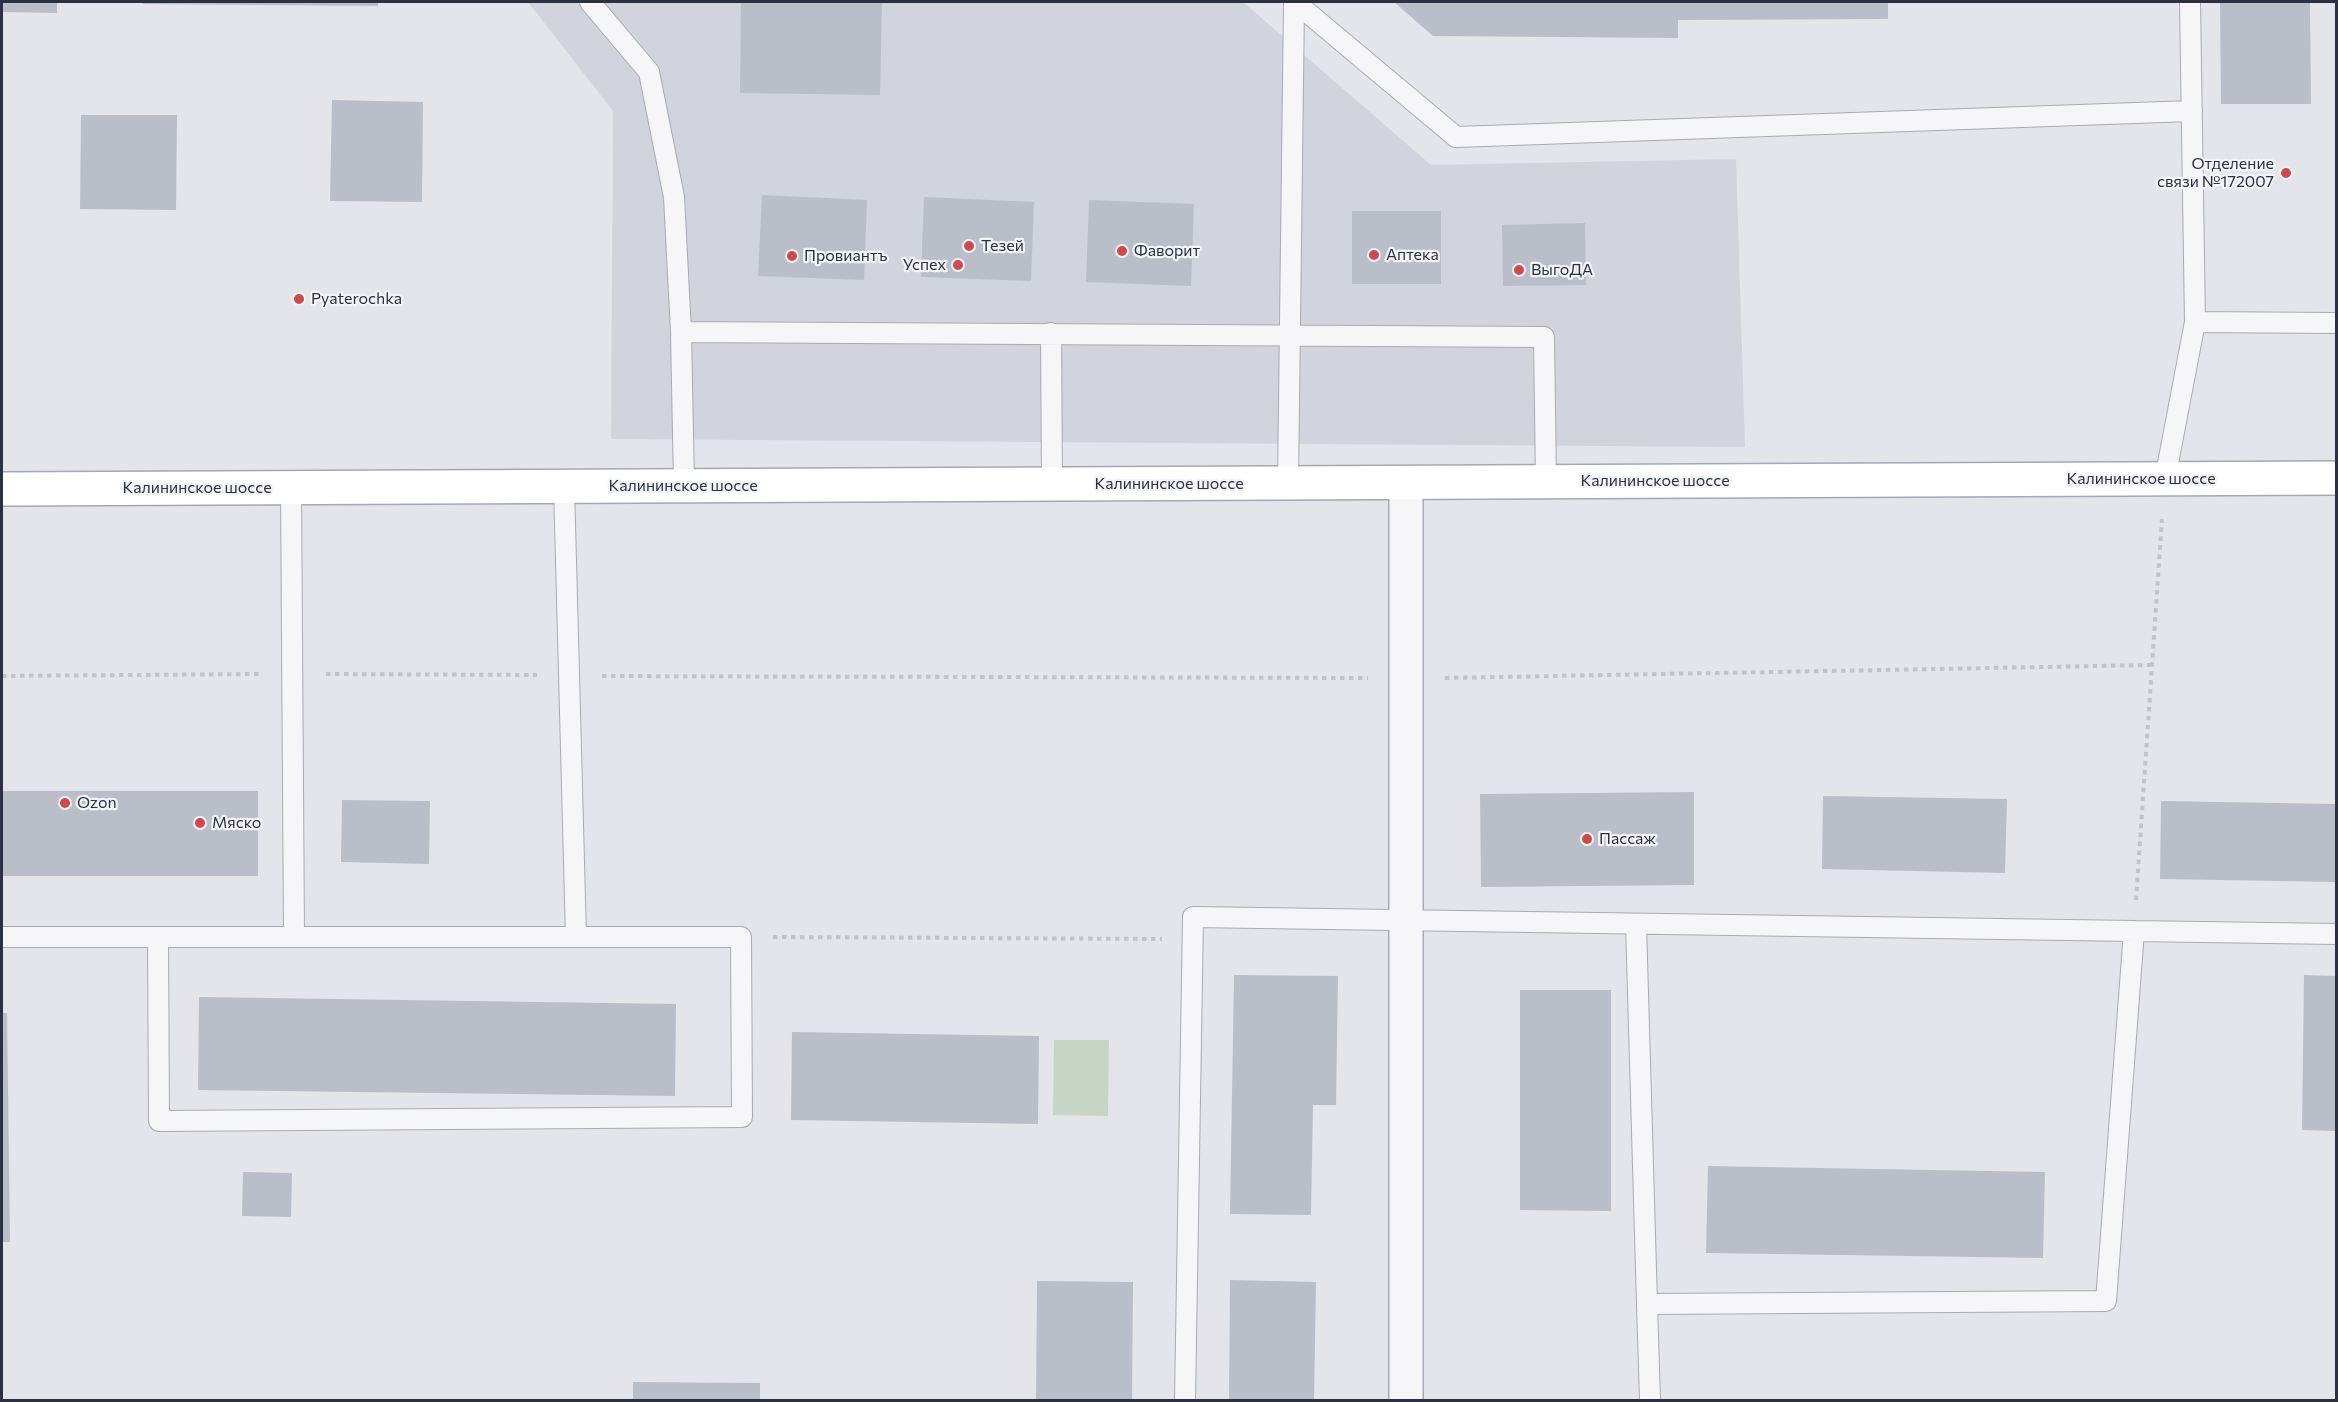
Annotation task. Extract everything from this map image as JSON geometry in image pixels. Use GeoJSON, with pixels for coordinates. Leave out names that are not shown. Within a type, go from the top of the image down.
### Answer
{"type":"FeatureCollection","features":[{"type":"Feature","properties":{"kind":"main road","name":"Калининское шоссе"},"geometry":{"type":"LineString","coordinates":[[2,489],[2337,478]]}},
{"type":"Feature","properties":{"kind":"street"},"geometry":{"type":"LineString","coordinates":[[1406,483],[1406,1401]]}},
{"type":"Feature","properties":{"kind":"lane"},"geometry":{"type":"LineString","coordinates":[[590,2],[649,72],[674,197],[681,332],[684,485]]}},
{"type":"Feature","properties":{"kind":"lane"},"geometry":{"type":"LineString","coordinates":[[1294,2],[1456,137],[2192,111]]}},
{"type":"Feature","properties":{"kind":"lane"},"geometry":{"type":"LineString","coordinates":[[1287,483],[1294,2]]}},
{"type":"Feature","properties":{"kind":"lane"},"geometry":{"type":"LineString","coordinates":[[2165,479],[2195,322],[2190,2]]}},
{"type":"Feature","properties":{"kind":"lane"},"geometry":{"type":"LineString","coordinates":[[2195,322],[2337,323]]}},
{"type":"Feature","properties":{"kind":"lane"},"geometry":{"type":"LineString","coordinates":[[681,332],[1544,337],[1546,482]]}},
{"type":"Feature","properties":{"kind":"lane"},"geometry":{"type":"LineString","coordinates":[[1051,333],[1052,484]]}},
{"type":"Feature","properties":{"kind":"lane"},"geometry":{"type":"LineString","coordinates":[[564,486],[576,937]]}},
{"type":"Feature","properties":{"kind":"lane"},"geometry":{"type":"LineString","coordinates":[[291,488],[294,935]]}},
{"type":"Feature","properties":{"kind":"lane"},"geometry":{"type":"LineString","coordinates":[[1185,1401],[1193,917],[2337,934]]}},
{"type":"Feature","properties":{"kind":"lane"},"geometry":{"type":"LineString","coordinates":[[1636,924],[1650,1401]]}},
{"type":"Feature","properties":{"kind":"lane"},"geometry":{"type":"LineString","coordinates":[[1647,1304],[2106,1300],[2134,931]]}},
{"type":"Feature","properties":{"kind":"lane"},"geometry":{"type":"LineString","coordinates":[[2,937],[158,938],[294,935],[741,937],[742,1117],[159,1121],[158,938]]}},
{"type":"Feature","properties":{"kind":"path"},"geometry":{"type":"LineString","coordinates":[[2134,931],[2165,479]]}},
{"type":"Feature","properties":{"kind":"path"},"geometry":{"type":"LineString","coordinates":[[2,676],[292,674],[1406,678],[2152,665]]}},
{"type":"Feature","properties":{"kind":"path"},"geometry":{"type":"LineString","coordinates":[[741,937],[1192,939]]}},
{"type":"Feature","properties":{"kind":"shaded area"},"geometry":{"type":"Polygon","coordinates":[[[528,2],[1243,2],[1431,165],[1736,159],[1745,447],[611,439],[613,111],[528,2]]]}},
{"type":"Feature","properties":{"kind":"green space"},"geometry":{"type":"Polygon","coordinates":[[[1054,1040],[1109,1040],[1108,1116],[1053,1115],[1054,1040]]]}},
{"type":"Feature","properties":{"kind":"building"},"geometry":{"type":"Polygon","coordinates":[[[2,2],[57,2],[57,13],[2,12],[2,2]]]}},
{"type":"Feature","properties":{"kind":"building"},"geometry":{"type":"Polygon","coordinates":[[[143,2],[378,2],[378,6],[143,4],[143,2]]]}},
{"type":"Feature","properties":{"kind":"building"},"geometry":{"type":"Polygon","coordinates":[[[741,2],[882,2],[880,95],[740,93],[741,2]]]}},
{"type":"Feature","properties":{"kind":"building"},"geometry":{"type":"Polygon","coordinates":[[[1394,2],[1888,2],[1888,19],[1678,20],[1678,38],[1433,36],[1394,2]]]}},
{"type":"Feature","properties":{"kind":"building"},"geometry":{"type":"Polygon","coordinates":[[[2220,2],[2310,2],[2311,104],[2221,104],[2220,2]]]}},
{"type":"Feature","properties":{"kind":"building"},"geometry":{"type":"Polygon","coordinates":[[[332,100],[423,102],[422,202],[330,201],[332,100]]]}},
{"type":"Feature","properties":{"kind":"building"},"geometry":{"type":"Polygon","coordinates":[[[81,115],[177,115],[176,210],[80,209],[81,115]]]}},
{"type":"Feature","properties":{"kind":"building"},"geometry":{"type":"Polygon","coordinates":[[[762,195],[867,200],[864,280],[758,276],[762,195]]]}},
{"type":"Feature","properties":{"kind":"building"},"geometry":{"type":"Polygon","coordinates":[[[924,197],[1034,202],[1031,281],[921,277],[924,197]]]}},
{"type":"Feature","properties":{"kind":"building"},"geometry":{"type":"Polygon","coordinates":[[[1089,200],[1194,204],[1191,286],[1086,282],[1089,200]]]}},
{"type":"Feature","properties":{"kind":"building"},"geometry":{"type":"Polygon","coordinates":[[[1352,211],[1441,211],[1441,284],[1352,284],[1352,211]]]}},
{"type":"Feature","properties":{"kind":"building"},"geometry":{"type":"Polygon","coordinates":[[[1585,223],[1586,285],[1503,286],[1502,225],[1585,223]]]}},
{"type":"Feature","properties":{"kind":"building"},"geometry":{"type":"Polygon","coordinates":[[[2,791],[258,791],[258,876],[2,876],[2,791]]]}},
{"type":"Feature","properties":{"kind":"building","name":"Пассаж"},"geometry":{"type":"Polygon","coordinates":[[[1694,792],[1694,885],[1481,887],[1480,794],[1694,792]]]}},
{"type":"Feature","properties":{"kind":"building"},"geometry":{"type":"Polygon","coordinates":[[[1823,796],[2007,799],[2005,873],[1822,869],[1823,796]]]}},
{"type":"Feature","properties":{"kind":"building"},"geometry":{"type":"Polygon","coordinates":[[[342,800],[430,801],[429,864],[341,862],[342,800]]]}},
{"type":"Feature","properties":{"kind":"building"},"geometry":{"type":"Polygon","coordinates":[[[2161,801],[2336,804],[2336,882],[2160,879],[2161,801]]]}},
{"type":"Feature","properties":{"kind":"building"},"geometry":{"type":"Polygon","coordinates":[[[1234,975],[1338,976],[1336,1105],[1313,1105],[1311,1215],[1230,1214],[1234,975]]]}},
{"type":"Feature","properties":{"kind":"building"},"geometry":{"type":"Polygon","coordinates":[[[2304,975],[2336,976],[2336,1131],[2302,1130],[2304,975]]]}},
{"type":"Feature","properties":{"kind":"building"},"geometry":{"type":"Polygon","coordinates":[[[1520,990],[1611,990],[1611,1211],[1520,1210],[1520,990]]]}},
{"type":"Feature","properties":{"kind":"building"},"geometry":{"type":"Polygon","coordinates":[[[199,997],[676,1004],[675,1096],[198,1090],[199,997]]]}},
{"type":"Feature","properties":{"kind":"building"},"geometry":{"type":"Polygon","coordinates":[[[2,1013],[7,1013],[10,1242],[2,1242],[2,1013]]]}},
{"type":"Feature","properties":{"kind":"building"},"geometry":{"type":"Polygon","coordinates":[[[792,1032],[1039,1036],[1038,1124],[791,1120],[792,1032]]]}},
{"type":"Feature","properties":{"kind":"building"},"geometry":{"type":"Polygon","coordinates":[[[1708,1166],[2045,1172],[2043,1258],[1706,1253],[1708,1166]]]}},
{"type":"Feature","properties":{"kind":"building"},"geometry":{"type":"Polygon","coordinates":[[[243,1172],[292,1173],[291,1217],[242,1216],[243,1172]]]}},
{"type":"Feature","properties":{"kind":"building"},"geometry":{"type":"Polygon","coordinates":[[[1230,1280],[1316,1282],[1314,1400],[1229,1400],[1230,1280]]]}},
{"type":"Feature","properties":{"kind":"building"},"geometry":{"type":"Polygon","coordinates":[[[1037,1281],[1133,1282],[1132,1400],[1036,1400],[1037,1281]]]}},
{"type":"Feature","properties":{"kind":"building"},"geometry":{"type":"Polygon","coordinates":[[[633,1382],[760,1383],[760,1400],[633,1400],[633,1382]]]}},
{"type":"Feature","properties":{"kind":"place","name":"Отделение связи №172007"},"geometry":{"type":"Point","coordinates":[2286,173]}},
{"type":"Feature","properties":{"kind":"place","name":"Тезей"},"geometry":{"type":"Point","coordinates":[969,246]}},
{"type":"Feature","properties":{"kind":"place","name":"Фаворит"},"geometry":{"type":"Point","coordinates":[1122,251]}},
{"type":"Feature","properties":{"kind":"place","name":"Аптека"},"geometry":{"type":"Point","coordinates":[1374,255]}},
{"type":"Feature","properties":{"kind":"place","name":"Провиантъ"},"geometry":{"type":"Point","coordinates":[792,256]}},
{"type":"Feature","properties":{"kind":"place","name":"Успех"},"geometry":{"type":"Point","coordinates":[958,265]}},
{"type":"Feature","properties":{"kind":"place","name":"ВыгоДА"},"geometry":{"type":"Point","coordinates":[1519,270]}},
{"type":"Feature","properties":{"kind":"place","name":"Pyaterochka"},"geometry":{"type":"Point","coordinates":[299,299]}},
{"type":"Feature","properties":{"kind":"place","name":"Ozon"},"geometry":{"type":"Point","coordinates":[65,803]}},
{"type":"Feature","properties":{"kind":"place","name":"Мяско"},"geometry":{"type":"Point","coordinates":[200,823]}},
{"type":"Feature","properties":{"kind":"place","name":"Пассаж"},"geometry":{"type":"Point","coordinates":[1587,839]}}]}
